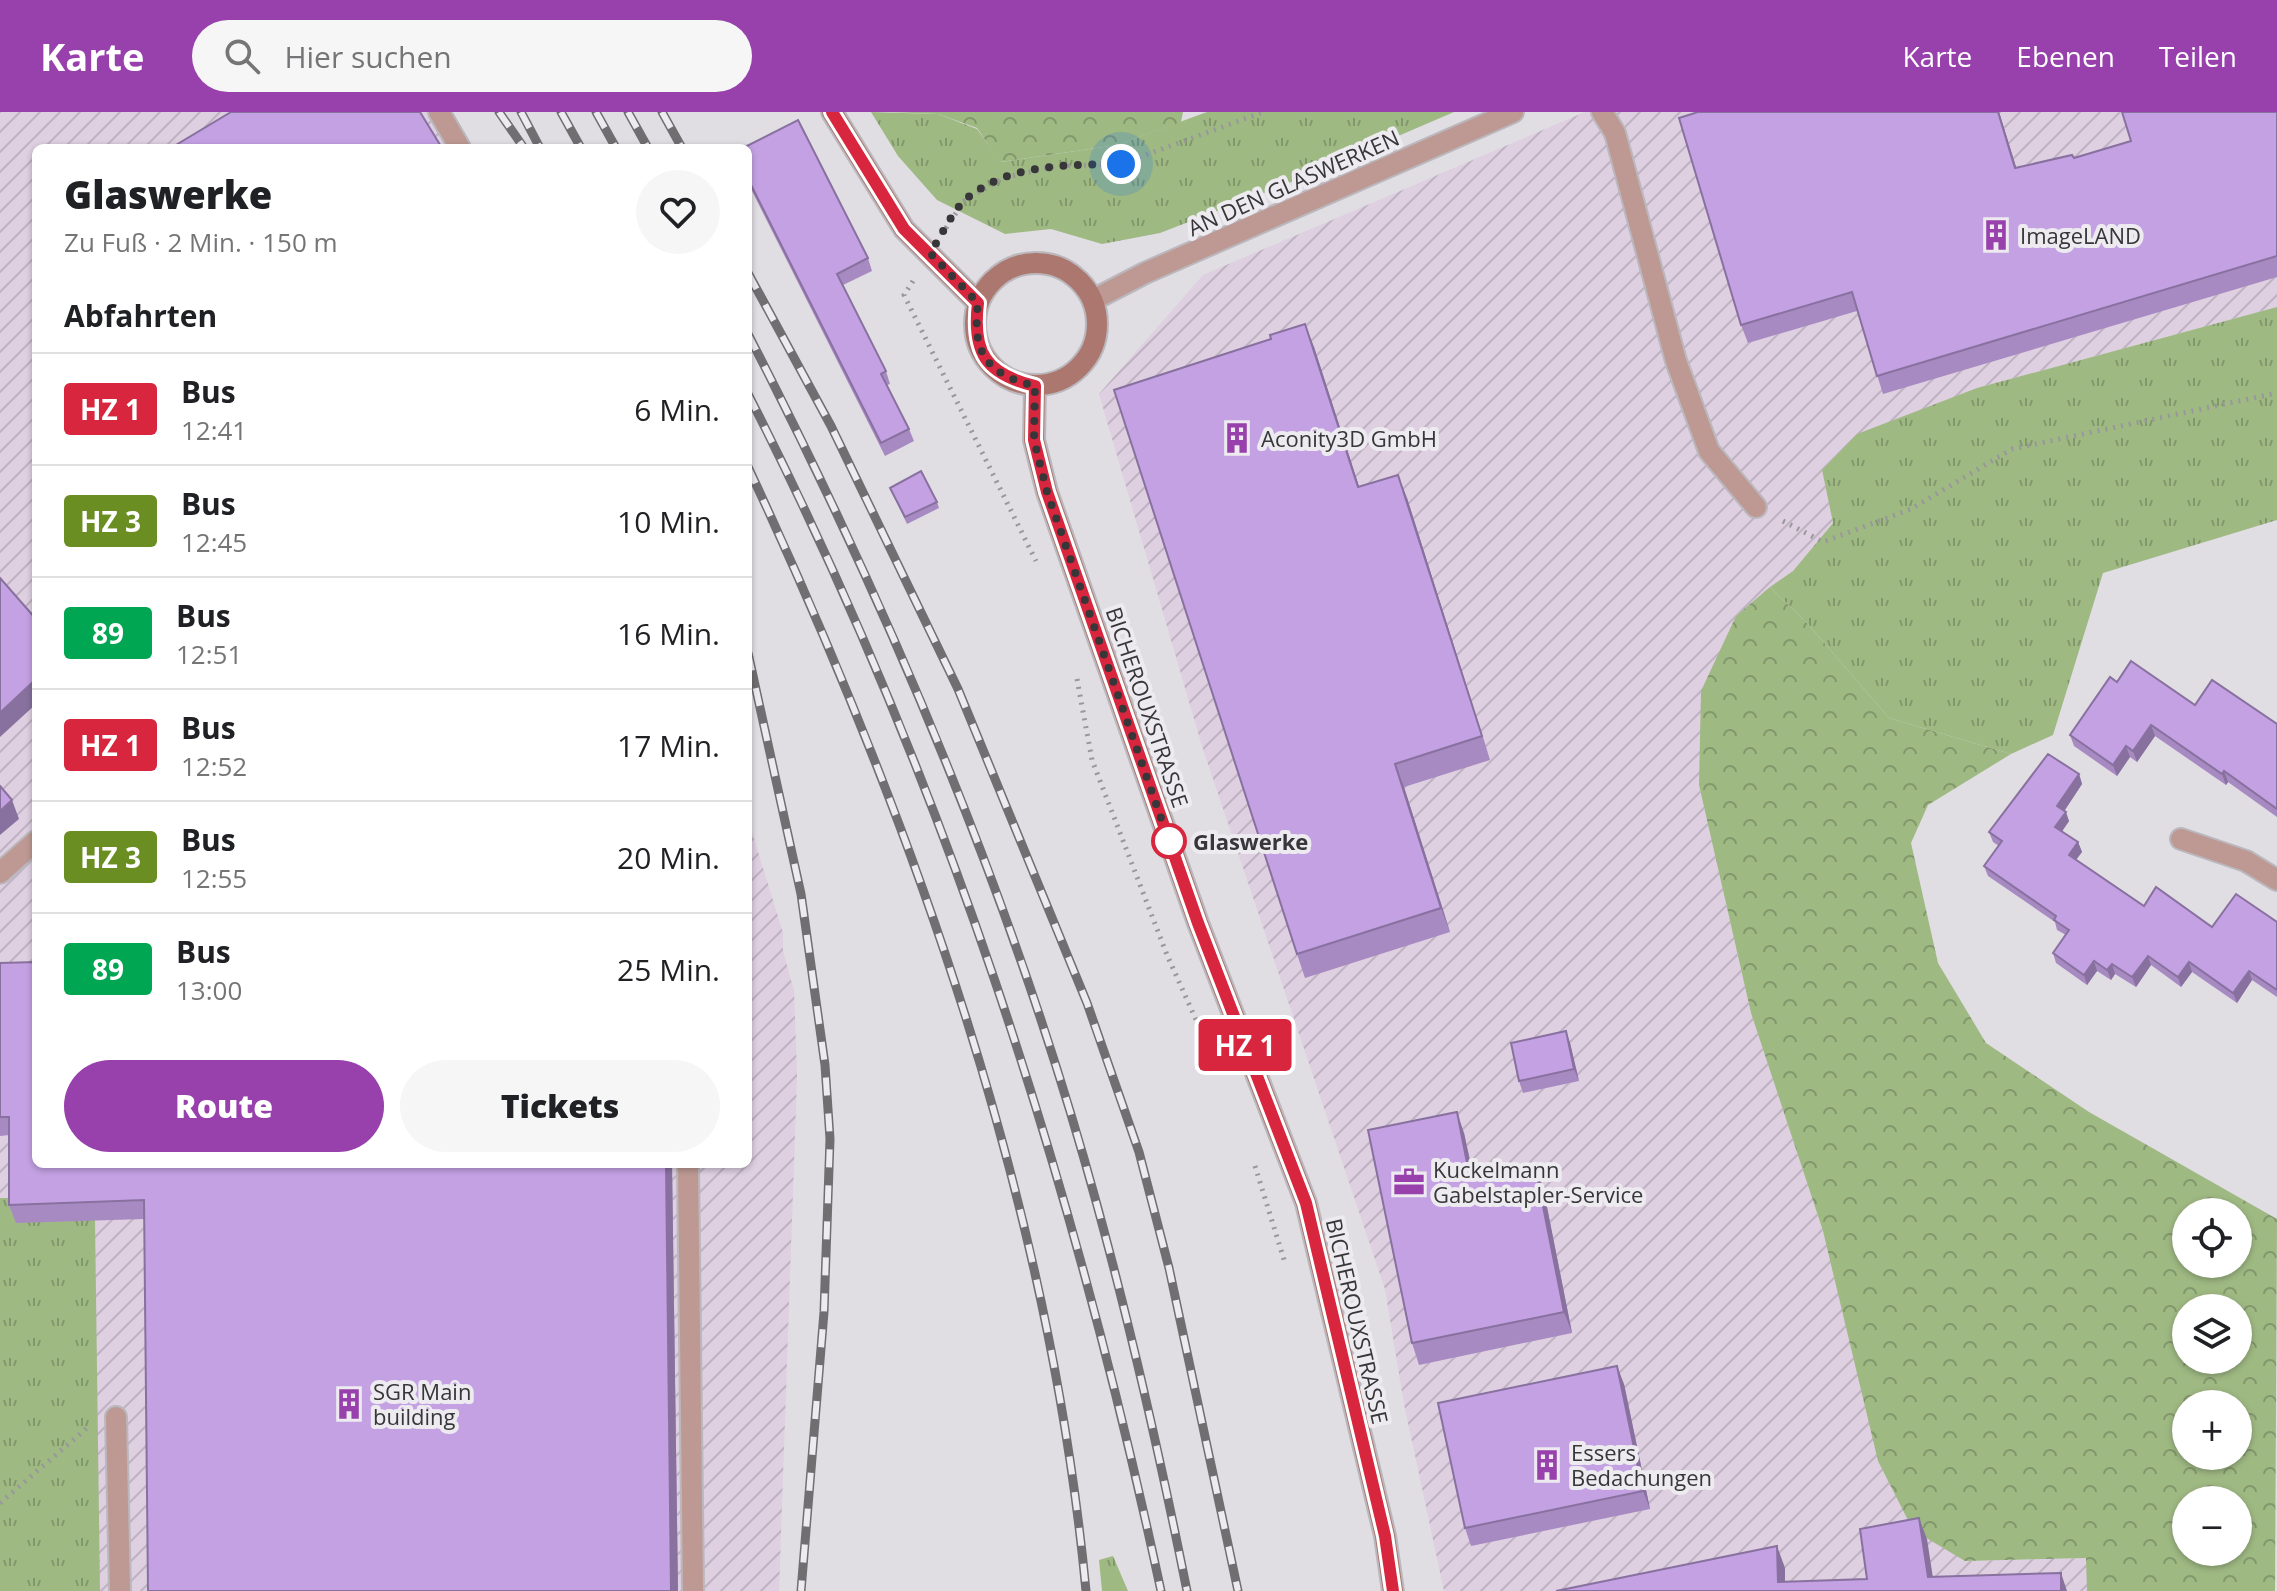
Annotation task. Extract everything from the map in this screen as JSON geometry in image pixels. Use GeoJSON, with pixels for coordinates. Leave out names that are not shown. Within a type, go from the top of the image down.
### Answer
{"type":"FeatureCollection","features":[{"type":"Feature","properties":{"kind":"street"},"geometry":{"type":"LineString","coordinates":[[439,112],[458,144]]}},
{"type":"Feature","properties":{"kind":"street"},"geometry":{"type":"LineString","coordinates":[[832,112],[904,229],[978,303]]}},
{"type":"Feature","properties":{"kind":"street","name":"AN DEN GLASWERKEN"},"geometry":{"type":"LineString","coordinates":[[1093,300],[1145,273],[1513,112]]}},
{"type":"Feature","properties":{"kind":"street"},"geometry":{"type":"LineString","coordinates":[[1602,112],[1615,133],[1676,361],[1709,451],[1756,507]]}},
{"type":"Feature","properties":{"kind":"street"},"geometry":{"type":"LineString","coordinates":[[1049,264],[1076,277],[1093,300],[1098,330],[1088,359],[1065,380],[1035,386],[1007,379],[985,360],[975,332],[978,303],[994,279],[1020,265],[1049,264]]}},
{"type":"Feature","properties":{"kind":"street","name":"BICHEROUXSTRASSE"},"geometry":{"type":"LineString","coordinates":[[1035,386],[1034,440],[1047,492],[1198,923],[1306,1203],[1385,1536],[1393,1591]]}},
{"type":"Feature","properties":{"kind":"street"},"geometry":{"type":"LineString","coordinates":[[2181,839],[2246,861],[2277,880]]}},
{"type":"Feature","properties":{"kind":"street"},"geometry":{"type":"LineString","coordinates":[[0,873],[32,845]]}},
{"type":"Feature","properties":{"kind":"street"},"geometry":{"type":"LineString","coordinates":[[688,1168],[693,1591]]}},
{"type":"Feature","properties":{"kind":"street"},"geometry":{"type":"LineString","coordinates":[[116,1417],[120,1591]]}},
{"type":"Feature","properties":{"kind":"path"},"geometry":{"type":"LineString","coordinates":[[1040,569],[904,295],[964,201],[1003,178],[1056,166],[1121,164],[1263,112]]}},
{"type":"Feature","properties":{"kind":"path"},"geometry":{"type":"LineString","coordinates":[[1756,507],[1823,542],[1911,509],[2012,449],[2277,393]]}},
{"type":"Feature","properties":{"kind":"path"},"geometry":{"type":"LineString","coordinates":[[1075,669],[1092,760],[1167,955],[1215,1062]]}},
{"type":"Feature","properties":{"kind":"path"},"geometry":{"type":"LineString","coordinates":[[1253,1159],[1289,1274]]}},
{"type":"Feature","properties":{"kind":"path"},"geometry":{"type":"LineString","coordinates":[[0,1503],[99,1417],[116,1417]]}},
{"type":"Feature","properties":{"kind":"shaded area"},"geometry":{"type":"Polygon","coordinates":[[[0,112],[435,112],[452,144],[32,144],[32,1168],[752,1168],[752,832],[783,933],[783,951],[794,991],[797,1076],[779,1591],[0,1591],[0,112]]]}},
{"type":"Feature","properties":{"kind":"shaded area"},"geometry":{"type":"Polygon","coordinates":[[[1585,112],[2277,112],[2277,307],[1977,388],[1822,470],[1833,523],[1793,571],[1736,616],[1699,785],[1751,1013],[1823,1231],[1965,1561],[2087,1558],[2087,1591],[1444,1591],[1404,1404],[1385,1289],[1202,746],[1099,394],[1203,275],[1585,112]]]}},
{"type":"Feature","properties":{"kind":"green space"},"geometry":{"type":"Polygon","coordinates":[[[871,112],[938,114],[977,129],[1001,162],[1117,145],[1207,112],[1454,112],[1282,186],[1160,233],[1102,244],[1051,229],[1005,234],[937,200],[898,156],[871,112]]]}},
{"type":"Feature","properties":{"kind":"green space"},"geometry":{"type":"Polygon","coordinates":[[[889,112],[1183,112],[1181,122],[1117,145],[1000,162],[977,128],[938,114],[889,112]]]}},
{"type":"Feature","properties":{"kind":"green space"},"geometry":{"type":"Polygon","coordinates":[[[2277,307],[2277,520],[2103,573],[2053,735],[2011,754],[1889,718],[1808,624],[1770,587],[1793,571],[1833,523],[1822,470],[1857,434],[1977,388],[2277,307]]]}},
{"type":"Feature","properties":{"kind":"green space"},"geometry":{"type":"Polygon","coordinates":[[[1770,587],[1808,624],[1889,718],[2011,754],[1928,805],[1911,843],[1938,963],[1986,1043],[2089,1112],[2240,1198],[2172,1198],[2172,1278],[2252,1278],[2252,1205],[2277,1219],[2275,1591],[2087,1591],[2086,1558],[1965,1561],[1913,1530],[1878,1461],[1823,1231],[1751,1013],[1699,785],[1701,691],[1736,616],[1770,587]]]}},
{"type":"Feature","properties":{"kind":"green space"},"geometry":{"type":"Polygon","coordinates":[[[0,1198],[16,1198],[95,1220],[100,1591],[0,1591],[0,1198]]]}},
{"type":"Feature","properties":{"kind":"green space"},"geometry":{"type":"Polygon","coordinates":[[[1113,1556],[1128,1591],[1102,1591],[1099,1560],[1113,1556]]]}},
{"type":"Feature","properties":{"kind":"building"},"geometry":{"type":"Polygon","coordinates":[[[231,112],[420,112],[440,144],[178,144],[231,112]]]}},
{"type":"Feature","properties":{"kind":"building","name":"ImageLAND"},"geometry":{"type":"Polygon","coordinates":[[[1698,112],[1998,112],[2015,168],[2072,155],[2074,158],[2131,141],[2122,112],[2277,112],[2277,256],[1877,376],[1852,292],[1741,325],[1679,118],[1698,112]]]}},
{"type":"Feature","properties":{"kind":"building"},"geometry":{"type":"Polygon","coordinates":[[[798,120],[868,258],[837,274],[886,371],[881,374],[909,429],[881,443],[752,187],[751,144],[798,120]]]}},
{"type":"Feature","properties":{"kind":"building"},"geometry":{"type":"Polygon","coordinates":[[[1305,324],[1358,487],[1398,475],[1482,736],[1395,764],[1441,908],[1297,954],[1114,390],[1271,339],[1270,335],[1305,324]]]}},
{"type":"Feature","properties":{"kind":"building"},"geometry":{"type":"Polygon","coordinates":[[[921,471],[937,502],[905,517],[890,488],[921,471]]]}},
{"type":"Feature","properties":{"kind":"building"},"geometry":{"type":"Polygon","coordinates":[[[0,578],[32,614],[32,683],[0,713],[0,578]]]}},
{"type":"Feature","properties":{"kind":"building"},"geometry":{"type":"Polygon","coordinates":[[[2131,661],[2195,705],[2212,680],[2277,724],[2277,809],[2151,725],[2133,751],[2126,746],[2113,765],[2070,735],[2110,677],[2117,682],[2131,661]]]}},
{"type":"Feature","properties":{"kind":"building"},"geometry":{"type":"Polygon","coordinates":[[[2048,754],[2079,774],[2057,806],[2066,812],[2055,827],[2078,842],[2069,855],[2144,906],[2156,887],[2212,927],[2236,894],[2277,922],[2277,990],[2249,971],[2233,993],[2189,962],[2178,977],[2148,956],[2132,977],[2112,964],[2107,970],[2094,961],[2084,975],[2053,953],[2069,930],[2054,920],[2056,916],[1984,866],[2002,841],[1989,832],[2048,754]]]}},
{"type":"Feature","properties":{"kind":"building"},"geometry":{"type":"Polygon","coordinates":[[[0,786],[12,800],[0,811],[0,786]]]}},
{"type":"Feature","properties":{"kind":"building"},"geometry":{"type":"Polygon","coordinates":[[[32,962],[32,1168],[666,1168],[671,1591],[148,1591],[144,1200],[9,1205],[9,1117],[0,1117],[0,963],[32,962]]]}},
{"type":"Feature","properties":{"kind":"building"},"geometry":{"type":"Polygon","coordinates":[[[1566,1031],[1574,1069],[1519,1081],[1511,1043],[1566,1031]]]}},
{"type":"Feature","properties":{"kind":"building"},"geometry":{"type":"Polygon","coordinates":[[[1457,1112],[1470,1178],[1535,1166],[1564,1312],[1412,1343],[1368,1130],[1457,1112]]]}},
{"type":"Feature","properties":{"kind":"building","name":"Essers Bedachungen"},"geometry":{"type":"Polygon","coordinates":[[[1617,1366],[1643,1491],[1465,1528],[1438,1403],[1617,1366]]]}},
{"type":"Feature","properties":{"kind":"building"},"geometry":{"type":"Polygon","coordinates":[[[1919,1518],[1928,1577],[2061,1573],[2061,1591],[1556,1591],[1777,1546],[1778,1582],[1867,1579],[1860,1529],[1919,1518]]]}},
{"type":"Feature","properties":{"kind":"railway"},"geometry":{"type":"LineString","coordinates":[[499,112],[521,144]]}},
{"type":"Feature","properties":{"kind":"railway"},"geometry":{"type":"LineString","coordinates":[[521,112],[538,144]]}},
{"type":"Feature","properties":{"kind":"railway"},"geometry":{"type":"LineString","coordinates":[[561,112],[579,144]]}},
{"type":"Feature","properties":{"kind":"railway"},"geometry":{"type":"LineString","coordinates":[[596,112],[614,144]]}},
{"type":"Feature","properties":{"kind":"railway"},"geometry":{"type":"LineString","coordinates":[[628,112],[646,144]]}},
{"type":"Feature","properties":{"kind":"railway"},"geometry":{"type":"LineString","coordinates":[[662,112],[680,144]]}},
{"type":"Feature","properties":{"kind":"railway"},"geometry":{"type":"LineString","coordinates":[[752,280],[831,426],[958,689],[1087,1003],[1139,1152],[1169,1268],[1238,1591]]}},
{"type":"Feature","properties":{"kind":"railway"},"geometry":{"type":"LineString","coordinates":[[752,342],[801,439],[900,652],[988,870],[1028,981],[1110,1253],[1187,1591]]}},
{"type":"Feature","properties":{"kind":"railway"},"geometry":{"type":"LineString","coordinates":[[752,402],[883,684],[941,831],[994,979],[1086,1280],[1161,1591]]}},
{"type":"Feature","properties":{"kind":"railway"},"geometry":{"type":"LineString","coordinates":[[752,476],[865,737],[918,875],[965,1015],[1006,1156],[1041,1300],[1068,1445],[1086,1591]]}},
{"type":"Feature","properties":{"kind":"railway"},"geometry":{"type":"LineString","coordinates":[[752,671],[801,894],[825,1065],[830,1139],[824,1312],[801,1591]]}},
{"type":"Feature","properties":{"kind":"bus line"},"geometry":{"type":"LineString","coordinates":[[832,112],[904,229],[978,303],[975,332],[985,360],[1007,379],[1035,386],[1034,440],[1047,492],[1198,923],[1306,1203],[1385,1536],[1393,1591]]}},
{"type":"Feature","properties":{"kind":"place","name":"ImageLAND"},"geometry":{"type":"Point","coordinates":[1996,235]}},
{"type":"Feature","properties":{"kind":"place","name":"Aconity3D GmbH"},"geometry":{"type":"Point","coordinates":[1237,438]}},
{"type":"Feature","properties":{"kind":"place","name":"Glaswerke"},"geometry":{"type":"Point","coordinates":[1169,841]}},
{"type":"Feature","properties":{"kind":"place","name":"Kuckelmann Gabelstapler-Service"},"geometry":{"type":"Point","coordinates":[1409,1182]}},
{"type":"Feature","properties":{"kind":"place","name":"SGR Main building"},"geometry":{"type":"Point","coordinates":[349,1404]}},
{"type":"Feature","properties":{"kind":"place","name":"Essers Bedachungen"},"geometry":{"type":"Point","coordinates":[1547,1465]}},
{"type":"Feature","properties":{"kind":"route"},"geometry":{"type":"LineString","coordinates":[[1121,164],[1056,166],[1003,178],[964,201],[930,253],[978,303],[975,332],[985,360],[1007,379],[1035,386],[1034,440],[1047,492],[1169,841]]}}]}
